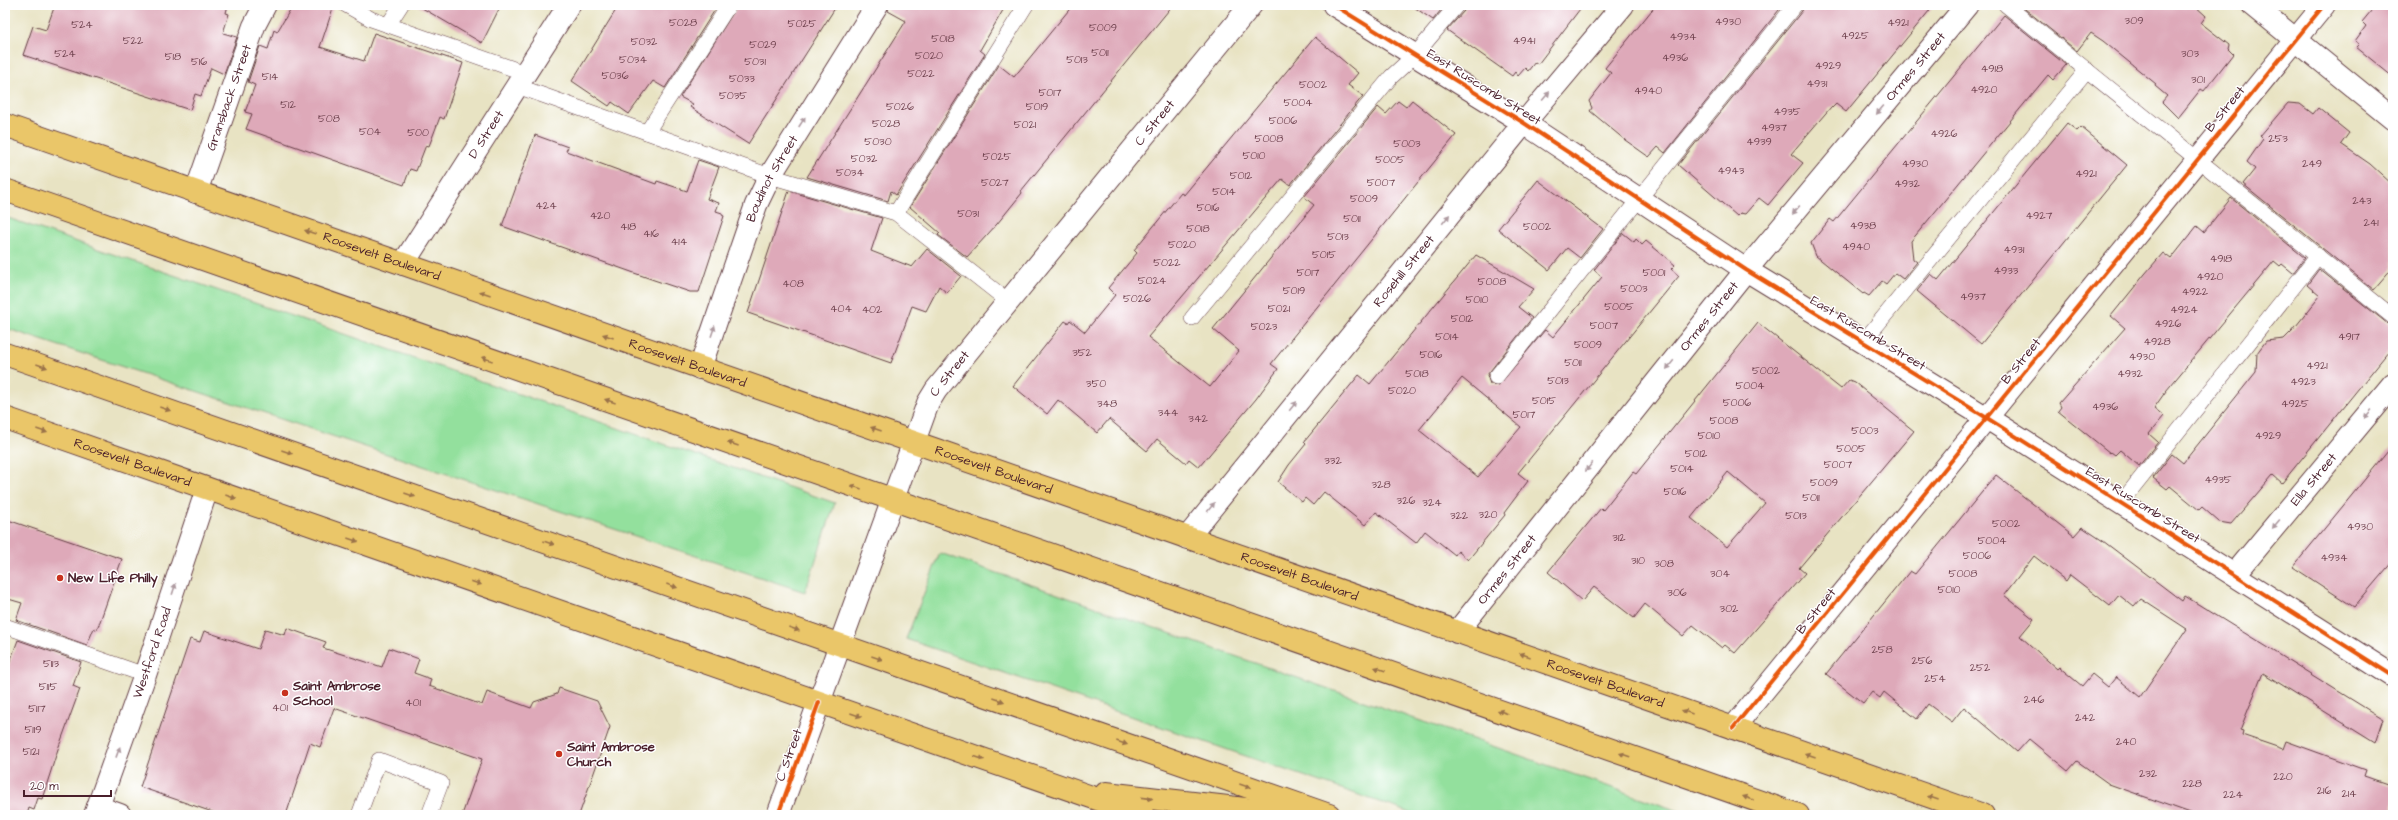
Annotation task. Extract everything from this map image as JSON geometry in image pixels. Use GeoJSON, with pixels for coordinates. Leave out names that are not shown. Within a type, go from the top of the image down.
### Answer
{"type":"FeatureCollection","features":[{"type":"Feature","properties":{"kind":"highway","name":"Roosevelt Boulevard"},"geometry":{"type":"LineString","coordinates":[[5,125],[1983,815]]}},
{"type":"Feature","properties":{"kind":"highway"},"geometry":{"type":"LineString","coordinates":[[5,190],[1798,815]]}},
{"type":"Feature","properties":{"kind":"highway"},"geometry":{"type":"LineString","coordinates":[[5,354],[1328,815]]}},
{"type":"Feature","properties":{"kind":"highway","name":"Roosevelt Boulevard"},"geometry":{"type":"LineString","coordinates":[[5,418],[1143,815]]}},
{"type":"Feature","properties":{"kind":"highway"},"geometry":{"type":"LineString","coordinates":[[1067,788],[1299,815]]}},
{"type":"Feature","properties":{"kind":"street","name":"Gransback Street"},"geometry":{"type":"LineString","coordinates":[[196,192],[254,26],[265,5]]}},
{"type":"Feature","properties":{"kind":"street","name":"D Street"},"geometry":{"type":"LineString","coordinates":[[403,264],[569,5]]}},
{"type":"Feature","properties":{"kind":"street","name":"Boudinot Street"},"geometry":{"type":"LineString","coordinates":[[700,368],[756,206],[770,176],[877,5]]}},
{"type":"Feature","properties":{"kind":"street","name":"C Street"},"geometry":{"type":"LineString","coordinates":[[778,815],[928,403],[936,390],[1008,301],[1250,5]]}},
{"type":"Feature","properties":{"kind":"street","name":"East Ruscomb Street"},"geometry":{"type":"LineString","coordinates":[[1334,5],[1524,123],[1638,200],[1746,270],[1987,418],[2235,574],[2393,676]]}},
{"type":"Feature","properties":{"kind":"street","name":"Rosehill Street"},"geometry":{"type":"LineString","coordinates":[[1187,538],[1524,123],[1623,5]]}},
{"type":"Feature","properties":{"kind":"street","name":"Ormes Street"},"geometry":{"type":"LineString","coordinates":[[1457,632],[1746,270],[1967,5]]}},
{"type":"Feature","properties":{"kind":"street"},"geometry":{"type":"LineString","coordinates":[[2254,5],[2393,119]]}},
{"type":"Feature","properties":{"kind":"street","name":"B Street"},"geometry":{"type":"LineString","coordinates":[[1733,728],[2324,5]]}},
{"type":"Feature","properties":{"kind":"street","name":"Ella Street"},"geometry":{"type":"LineString","coordinates":[[2235,574],[2393,384]]}},
{"type":"Feature","properties":{"kind":"street","name":"Westford Road"},"geometry":{"type":"LineString","coordinates":[[96,811],[145,675],[207,489]]}},
{"type":"Feature","properties":{"kind":"street"},"geometry":{"type":"LineString","coordinates":[[96,811],[120,815]]}},
{"type":"Feature","properties":{"kind":"lane"},"geometry":{"type":"LineString","coordinates":[[346,5],[371,19],[647,132],[770,176],[896,213],[1008,301]]}},
{"type":"Feature","properties":{"kind":"lane"},"geometry":{"type":"LineString","coordinates":[[388,26],[401,5]]}},
{"type":"Feature","properties":{"kind":"lane"},"geometry":{"type":"LineString","coordinates":[[647,132],[729,5]]}},
{"type":"Feature","properties":{"kind":"lane"},"geometry":{"type":"LineString","coordinates":[[896,213],[1026,5]]}},
{"type":"Feature","properties":{"kind":"lane"},"geometry":{"type":"LineString","coordinates":[[1192,318],[1391,77],[1415,55],[1458,5]]}},
{"type":"Feature","properties":{"kind":"lane"},"geometry":{"type":"LineString","coordinates":[[1496,377],[1795,5]]}},
{"type":"Feature","properties":{"kind":"lane"},"geometry":{"type":"LineString","coordinates":[[2006,5],[2393,317]]}},
{"type":"Feature","properties":{"kind":"lane"},"geometry":{"type":"LineString","coordinates":[[1863,342],[2087,70]]}},
{"type":"Feature","properties":{"kind":"lane"},"geometry":{"type":"LineString","coordinates":[[2122,503],[2318,256]]}},
{"type":"Feature","properties":{"kind":"lane"},"geometry":{"type":"LineString","coordinates":[[5,626],[145,675]]}},
{"type":"Feature","properties":{"kind":"lane"},"geometry":{"type":"LineString","coordinates":[[359,815],[379,760],[441,783],[430,815]]}},
{"type":"Feature","properties":{"kind":"green space"},"geometry":{"type":"Polygon","coordinates":[[[5,217],[835,503],[805,592],[5,328],[5,217]]]}},
{"type":"Feature","properties":{"kind":"green space"},"geometry":{"type":"Polygon","coordinates":[[[940,553],[1690,815],[1417,815],[906,639],[940,553]]]}},
{"type":"Feature","properties":{"kind":"building"},"geometry":{"type":"Polygon","coordinates":[[[55,5],[228,5],[226,13],[229,14],[223,33],[237,37],[224,74],[211,68],[201,96],[195,94],[190,110],[23,55],[33,26],[46,30],[55,5]]]}},
{"type":"Feature","properties":{"kind":"building"},"geometry":{"type":"Polygon","coordinates":[[[293,5],[334,5],[320,47],[364,61],[374,33],[463,63],[444,119],[440,117],[429,146],[426,145],[416,171],[410,169],[404,185],[246,129],[252,114],[245,112],[255,85],[248,82],[260,46],[268,49],[274,30],[277,32],[293,5]]]}},
{"type":"Feature","properties":{"kind":"building"},"geometry":{"type":"Polygon","coordinates":[[[417,5],[501,5],[482,43],[417,5]]]}},
{"type":"Feature","properties":{"kind":"building"},"geometry":{"type":"Polygon","coordinates":[[[619,5],[718,5],[665,88],[653,81],[629,114],[612,102],[609,106],[572,81],[619,5]]]}},
{"type":"Feature","properties":{"kind":"building"},"geometry":{"type":"Polygon","coordinates":[[[738,5],[837,5],[748,144],[690,107],[693,104],[680,97],[738,5]]]}},
{"type":"Feature","properties":{"kind":"building"},"geometry":{"type":"Polygon","coordinates":[[[889,5],[1006,5],[980,50],[985,54],[896,195],[891,191],[888,201],[807,177],[906,21],[888,11],[889,5]]]}},
{"type":"Feature","properties":{"kind":"building"},"geometry":{"type":"Polygon","coordinates":[[[1073,5],[1173,5],[1021,191],[1022,193],[997,224],[967,257],[938,235],[940,233],[910,207],[999,65],[1014,77],[1073,5]]]}},
{"type":"Feature","properties":{"kind":"building"},"geometry":{"type":"Polygon","coordinates":[[[1411,5],[1445,5],[1433,20],[1411,5]]]}},
{"type":"Feature","properties":{"kind":"building"},"geometry":{"type":"Polygon","coordinates":[[[1466,5],[1583,5],[1538,64],[1535,62],[1528,71],[1525,68],[1518,76],[1515,72],[1512,76],[1447,30],[1464,11],[1466,5]]]}},
{"type":"Feature","properties":{"kind":"building"},"geometry":{"type":"Polygon","coordinates":[[[1656,5],[1783,5],[1665,153],[1658,147],[1649,157],[1625,140],[1590,111],[1592,108],[1589,101],[1611,73],[1605,68],[1656,5]]]}},
{"type":"Feature","properties":{"kind":"building"},"geometry":{"type":"Polygon","coordinates":[[[1804,5],[1934,5],[1846,112],[1836,104],[1832,108],[1831,107],[1791,154],[1803,163],[1768,205],[1759,198],[1745,214],[1740,213],[1737,216],[1678,165],[1802,11],[1804,5]]]}},
{"type":"Feature","properties":{"kind":"building"},"geometry":{"type":"Polygon","coordinates":[[[2020,5],[2194,5],[2206,16],[2201,23],[2229,45],[2228,49],[2233,54],[2204,91],[2201,89],[2178,118],[2162,102],[2167,96],[2155,86],[2156,84],[2103,41],[2091,33],[2077,51],[2020,5]]]}},
{"type":"Feature","properties":{"kind":"building"},"geometry":{"type":"Polygon","coordinates":[[[2376,5],[2393,5],[2393,77],[2356,47],[2359,44],[2355,41],[2366,26],[2362,22],[2376,5]]]}},
{"type":"Feature","properties":{"kind":"building"},"geometry":{"type":"Polygon","coordinates":[[[2004,15],[2066,65],[2053,80],[2048,75],[1911,241],[1913,259],[1917,262],[1903,279],[1895,273],[1886,284],[1882,281],[1869,296],[1864,293],[1863,294],[1816,256],[1811,243],[1830,219],[1834,222],[2004,15]]]}},
{"type":"Feature","properties":{"kind":"building"},"geometry":{"type":"Polygon","coordinates":[[[1315,37],[1358,73],[1348,85],[1363,96],[1290,185],[1282,179],[1148,337],[1210,387],[1239,351],[1213,329],[1314,205],[1304,197],[1378,107],[1386,114],[1398,101],[1406,107],[1412,100],[1456,135],[1271,364],[1278,369],[1256,399],[1199,467],[1189,459],[1186,463],[1157,439],[1147,451],[1109,419],[1097,433],[1058,400],[1047,414],[1013,386],[1065,321],[1068,323],[1070,320],[1085,332],[1115,295],[1108,288],[1137,253],[1134,250],[1181,193],[1184,195],[1315,37]]]}},
{"type":"Feature","properties":{"kind":"building"},"geometry":{"type":"Polygon","coordinates":[[[2288,103],[2300,104],[2313,114],[2318,108],[2349,133],[2341,144],[2370,164],[2393,185],[2393,268],[2374,290],[2243,184],[2255,169],[2247,162],[2263,139],[2260,136],[2288,103]]]}},
{"type":"Feature","properties":{"kind":"building"},"geometry":{"type":"Polygon","coordinates":[[[2067,123],[2077,131],[2081,127],[2127,165],[1981,344],[1917,291],[1931,274],[1938,280],[2067,123]]]}},
{"type":"Feature","properties":{"kind":"building"},"geometry":{"type":"Polygon","coordinates":[[[535,135],[568,147],[566,151],[656,184],[657,181],[687,191],[698,160],[719,167],[707,199],[719,203],[716,211],[722,213],[724,216],[699,292],[690,292],[654,280],[502,226],[535,135]]]}},
{"type":"Feature","properties":{"kind":"building"},"geometry":{"type":"Polygon","coordinates":[[[1538,180],[1603,229],[1580,258],[1567,248],[1549,270],[1498,229],[1538,180]]]}},
{"type":"Feature","properties":{"kind":"building"},"geometry":{"type":"Polygon","coordinates":[[[789,191],[882,218],[871,251],[912,267],[927,249],[961,276],[947,293],[939,286],[926,311],[912,306],[891,363],[748,313],[789,191]]]}},
{"type":"Feature","properties":{"kind":"building"},"geometry":{"type":"Polygon","coordinates":[[[2231,198],[2305,258],[2293,273],[2282,264],[2280,266],[2274,261],[2166,391],[2154,408],[2164,416],[2149,434],[2158,442],[2139,466],[2120,450],[2115,455],[2111,452],[2110,453],[2058,411],[2061,407],[2059,403],[2125,328],[2111,316],[2145,274],[2163,253],[2171,259],[2197,226],[2204,232],[2231,198]]]}},
{"type":"Feature","properties":{"kind":"building"},"geometry":{"type":"Polygon","coordinates":[[[1623,233],[1634,242],[1636,239],[1642,245],[1646,241],[1675,265],[1671,269],[1679,276],[1518,473],[1528,481],[1504,513],[1505,515],[1468,560],[1458,551],[1455,555],[1425,531],[1416,543],[1376,512],[1365,525],[1324,492],[1313,505],[1305,498],[1302,502],[1278,482],[1289,465],[1306,444],[1304,442],[1359,375],[1370,384],[1476,255],[1534,289],[1518,307],[1532,318],[1487,375],[1490,384],[1499,385],[1545,330],[1553,337],[1602,277],[1594,270],[1623,233]],[[1462,378],[1419,430],[1478,477],[1521,427],[1462,378]]]}},
{"type":"Feature","properties":{"kind":"building"},"geometry":{"type":"Polygon","coordinates":[[[2319,269],[2393,328],[2393,346],[2282,483],[2273,475],[2231,524],[2219,522],[2202,507],[2199,510],[2170,486],[2167,489],[2153,478],[2172,454],[2183,463],[2256,372],[2257,353],[2266,341],[2284,339],[2320,296],[2307,285],[2319,269]]]}},
{"type":"Feature","properties":{"kind":"building"},"geometry":{"type":"Polygon","coordinates":[[[1758,323],[1841,389],[1849,380],[1854,382],[1914,431],[1799,568],[1805,573],[1735,653],[1725,645],[1722,648],[1693,625],[1683,636],[1645,604],[1634,618],[1594,587],[1582,601],[1548,572],[1601,508],[1603,510],[1633,472],[1636,474],[1758,323]],[[1728,472],[1691,518],[1727,547],[1765,503],[1728,472]]]}},
{"type":"Feature","properties":{"kind":"building"},"geometry":{"type":"Polygon","coordinates":[[[2393,445],[2393,561],[2354,607],[2293,567],[2393,445]]]}},
{"type":"Feature","properties":{"kind":"building"},"geometry":{"type":"Polygon","coordinates":[[[1996,475],[2074,536],[2082,527],[2103,541],[2182,601],[2185,596],[2383,719],[2375,743],[2263,673],[2240,730],[2243,731],[2242,735],[2283,749],[2286,741],[2366,770],[2364,776],[2393,786],[2393,815],[2196,815],[2109,784],[2077,761],[2068,771],[2029,739],[2017,752],[1964,707],[1952,722],[1928,704],[1917,719],[1884,692],[1880,698],[1872,692],[1863,703],[1826,674],[1910,571],[1915,574],[1996,475]],[[2034,556],[2004,595],[2034,619],[2020,636],[2057,669],[2059,667],[2082,686],[2092,674],[2108,687],[2116,677],[2140,697],[2187,629],[2141,599],[2134,607],[2119,595],[2110,606],[2070,575],[2066,581],[2034,556]]]}},
{"type":"Feature","properties":{"kind":"building","name":"New Life Philly"},"geometry":{"type":"Polygon","coordinates":[[[5,519],[122,559],[97,630],[94,628],[87,645],[16,620],[22,603],[5,598],[5,519]]]}},
{"type":"Feature","properties":{"kind":"building"},"geometry":{"type":"Polygon","coordinates":[[[287,628],[326,642],[323,648],[382,667],[389,648],[419,659],[414,673],[431,679],[429,686],[482,705],[487,692],[531,708],[534,702],[557,694],[559,688],[597,701],[610,727],[579,815],[462,815],[482,759],[334,708],[320,747],[310,743],[286,815],[221,815],[140,787],[190,639],[200,642],[204,631],[258,649],[265,629],[285,635],[287,628]]]}},
{"type":"Feature","properties":{"kind":"building"},"geometry":{"type":"Polygon","coordinates":[[[18,640],[81,662],[73,686],[80,689],[58,749],[42,799],[38,798],[34,810],[29,808],[27,815],[5,815],[5,675],[18,640]]]}},
{"type":"Feature","properties":{"kind":"cycle path"},"geometry":{"type":"LineString","coordinates":[[1334,5],[1524,123],[1746,270],[1987,418],[2393,676]]}},
{"type":"Feature","properties":{"kind":"cycle path"},"geometry":{"type":"LineString","coordinates":[[1733,728],[2324,5]]}},
{"type":"Feature","properties":{"kind":"cycle path"},"geometry":{"type":"LineString","coordinates":[[778,815],[819,702]]}},
{"type":"Feature","properties":{"kind":"place","name":"New Life Philly"},"geometry":{"type":"Point","coordinates":[60,578]}},
{"type":"Feature","properties":{"kind":"place","name":"Saint Ambrose School"},"geometry":{"type":"Point","coordinates":[285,693]}},
{"type":"Feature","properties":{"kind":"place","name":"Saint Ambrose Church"},"geometry":{"type":"Point","coordinates":[559,754]}}]}
